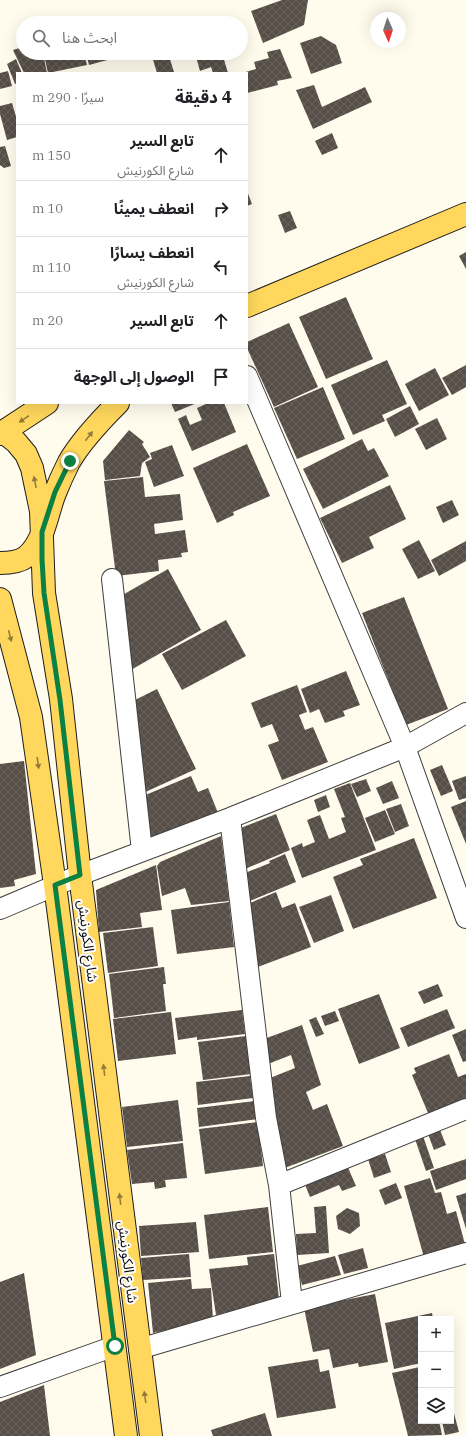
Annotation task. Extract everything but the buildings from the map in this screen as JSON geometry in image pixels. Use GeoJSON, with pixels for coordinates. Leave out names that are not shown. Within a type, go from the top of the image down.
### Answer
{"type":"FeatureCollection","features":[{"type":"Feature","properties":{"kind":"main road"},"geometry":{"type":"LineString","coordinates":[[248,306],[466,214]]}},
{"type":"Feature","properties":{"kind":"main road"},"geometry":{"type":"LineString","coordinates":[[1,428],[45,404]]}},
{"type":"Feature","properties":{"kind":"main road"},"geometry":{"type":"LineString","coordinates":[[0,563],[11,563],[26,557],[35,546],[42,532],[55,492],[70,461],[90,434],[117,404]]}},
{"type":"Feature","properties":{"kind":"main road","name":"شارع الكورنيش"},"geometry":{"type":"LineString","coordinates":[[1,428],[26,454],[32,468],[41,511],[44,593],[60,700],[80,875],[151,1436]]}},
{"type":"Feature","properties":{"kind":"main road","name":"شارع الكورنيش"},"geometry":{"type":"LineString","coordinates":[[0,599],[31,717],[55,885],[126,1436]]}},
{"type":"Feature","properties":{"kind":"street"},"geometry":{"type":"LineString","coordinates":[[248,378],[405,747],[466,918]]}},
{"type":"Feature","properties":{"kind":"street"},"geometry":{"type":"LineString","coordinates":[[112,579],[142,851]]}},
{"type":"Feature","properties":{"kind":"street"},"geometry":{"type":"LineString","coordinates":[[0,909],[80,875],[230,818],[405,747],[466,713]]}},
{"type":"Feature","properties":{"kind":"street"},"geometry":{"type":"LineString","coordinates":[[230,818],[266,1118],[279,1185],[292,1303]]}},
{"type":"Feature","properties":{"kind":"street"},"geometry":{"type":"LineString","coordinates":[[279,1185],[466,1109]]}},
{"type":"Feature","properties":{"kind":"street"},"geometry":{"type":"LineString","coordinates":[[139,1349],[292,1303],[466,1254]]}},
{"type":"Feature","properties":{"kind":"street"},"geometry":{"type":"LineString","coordinates":[[0,1387],[115,1346]]}},
{"type":"Feature","properties":{"kind":"route"},"geometry":{"type":"LineString","coordinates":[[70,461],[55,492],[42,532],[44,593],[60,700],[80,875],[55,885],[115,1346]]}}]}
